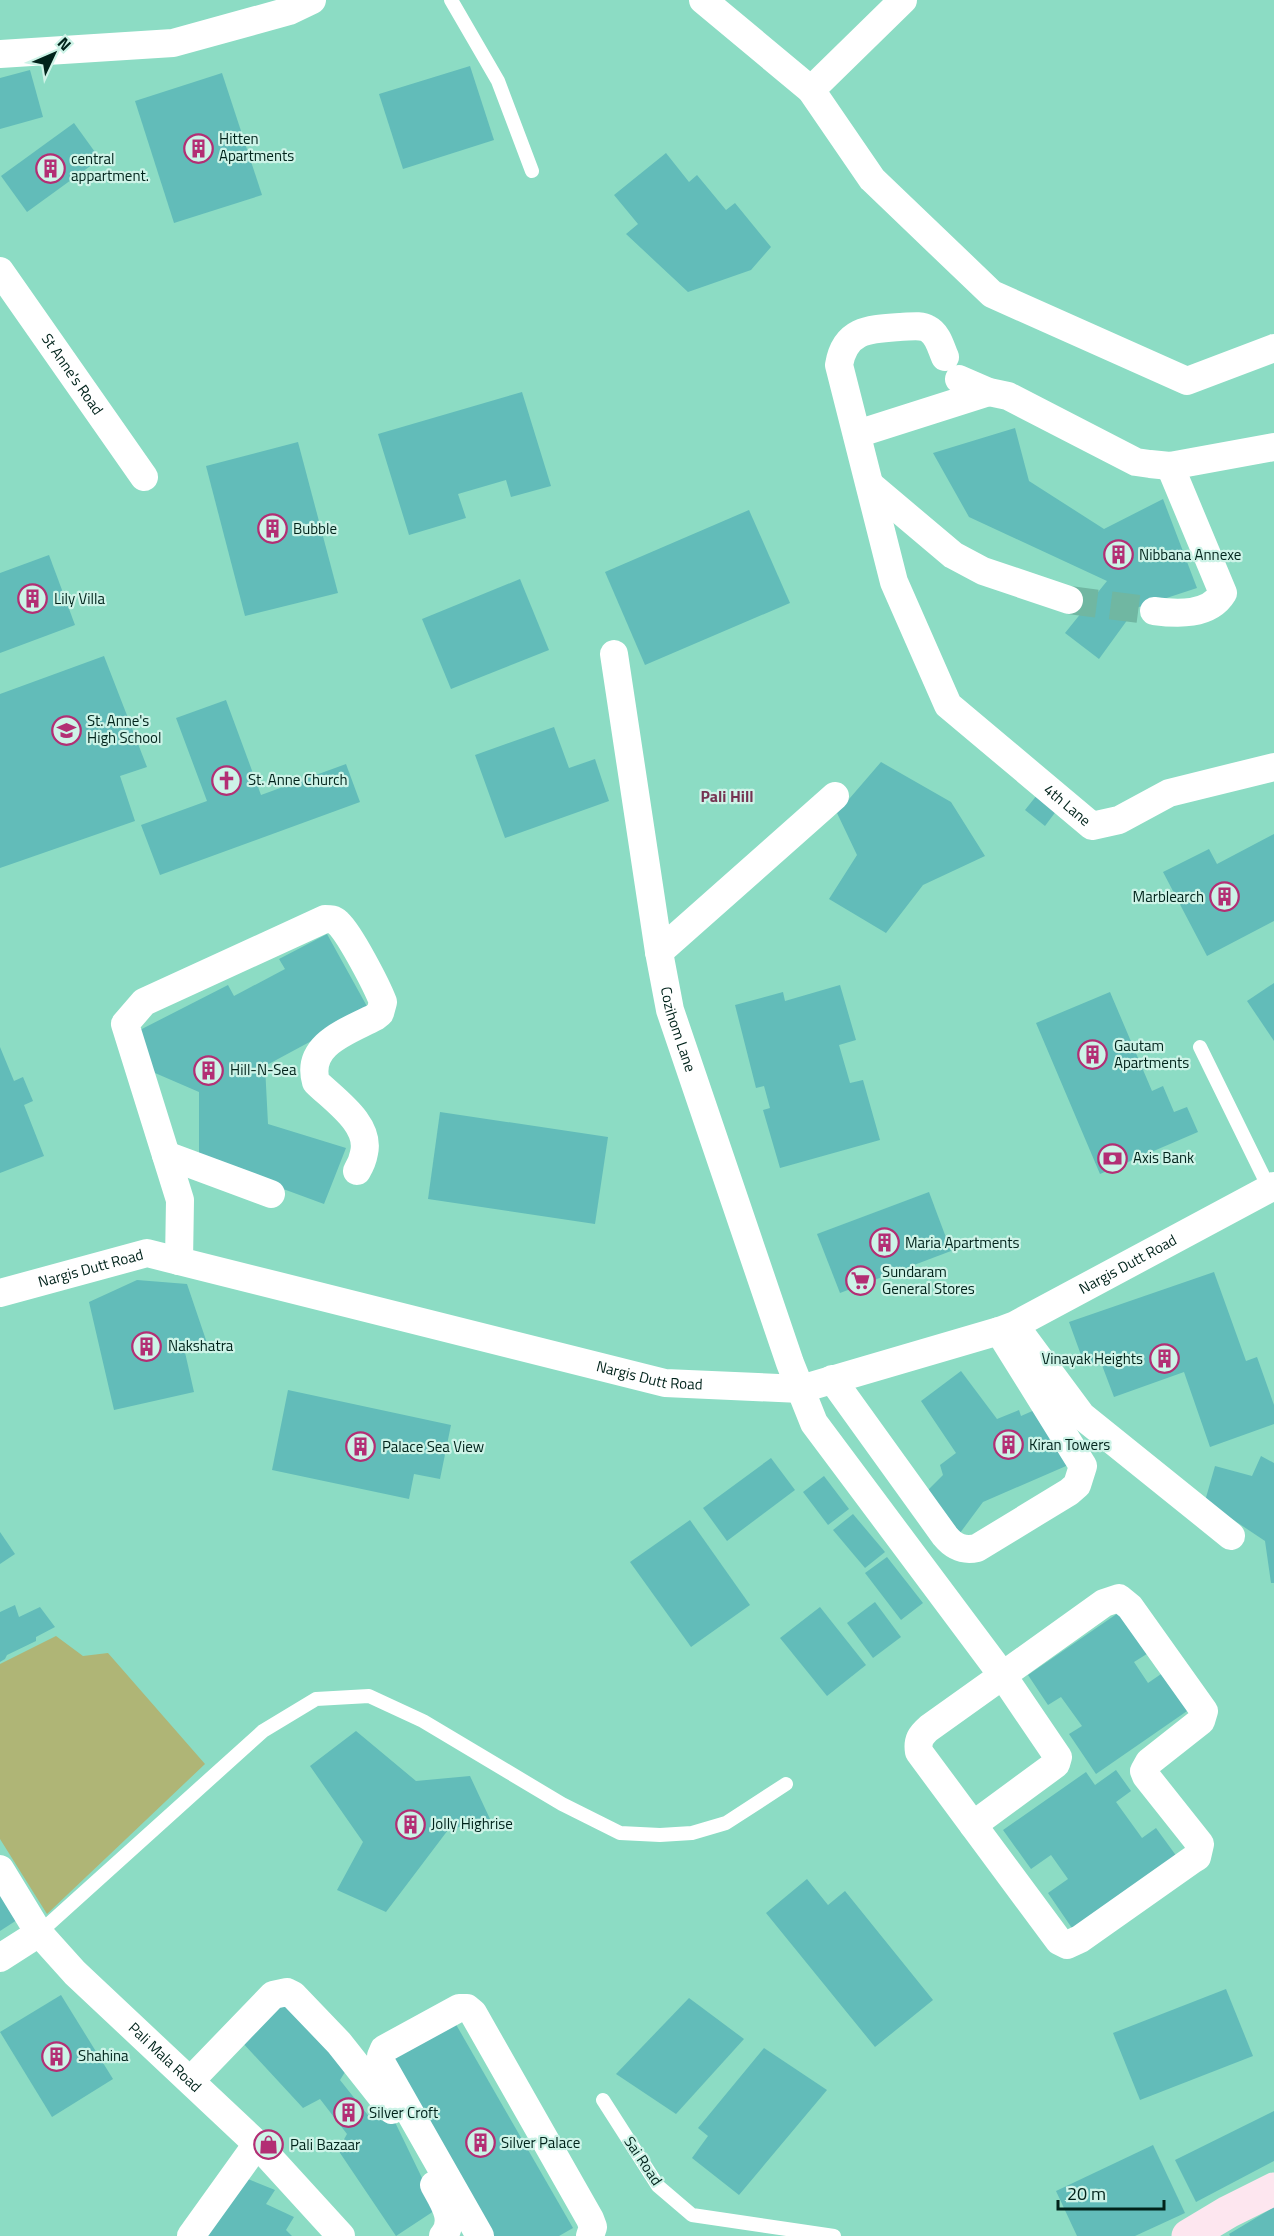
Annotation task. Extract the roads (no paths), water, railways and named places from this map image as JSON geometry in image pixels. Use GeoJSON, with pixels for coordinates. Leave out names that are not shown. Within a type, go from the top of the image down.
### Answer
{"type":"FeatureCollection","features":[{"type":"Feature","properties":{"kind":"street"},"geometry":{"type":"LineString","coordinates":[[0,54],[173,43],[288,11],[312,0]]}},
{"type":"Feature","properties":{"kind":"street"},"geometry":{"type":"LineString","coordinates":[[703,0],[811,90],[872,178],[992,294],[1186,381],[1274,348]]}},
{"type":"Feature","properties":{"kind":"street"},"geometry":{"type":"LineString","coordinates":[[811,90],[903,0]]}},
{"type":"Feature","properties":{"kind":"street","name":"St Anne's Road"},"geometry":{"type":"LineString","coordinates":[[0,271],[144,477]]}},
{"type":"Feature","properties":{"kind":"street"},"geometry":{"type":"LineString","coordinates":[[1069,600],[983,571],[953,555],[870,486],[839,364],[841,351],[846,343],[857,334],[869,329],[921,326],[930,330],[952,368],[989,392],[1008,396],[1136,462],[1170,466],[1274,447]]}},
{"type":"Feature","properties":{"kind":"street"},"geometry":{"type":"LineString","coordinates":[[857,434],[989,392]]}},
{"type":"Feature","properties":{"kind":"street"},"geometry":{"type":"LineString","coordinates":[[1154,611],[1171,613],[1202,610],[1218,601],[1222,593],[1170,466]]}},
{"type":"Feature","properties":{"kind":"street","name":"4th Lane"},"geometry":{"type":"LineString","coordinates":[[870,486],[894,582],[948,705],[1092,826],[1119,820],[1168,793],[1274,767]]}},
{"type":"Feature","properties":{"kind":"street","name":"Cozihom Lane"},"geometry":{"type":"LineString","coordinates":[[614,654],[659,952],[670,1010],[790,1363],[814,1423],[1003,1676],[1057,1754],[1056,1764],[973,1825]]}},
{"type":"Feature","properties":{"kind":"street"},"geometry":{"type":"LineString","coordinates":[[659,952],[835,796]]}},
{"type":"Feature","properties":{"kind":"street"},"geometry":{"type":"LineString","coordinates":[[179,1261],[180,1200],[125,1024],[144,1002],[325,919],[333,919],[348,936],[382,1002],[380,1013],[323,1046],[314,1062],[313,1073],[316,1082],[355,1118],[360,1130],[365,1151],[357,1171]]}},
{"type":"Feature","properties":{"kind":"street"},"geometry":{"type":"LineString","coordinates":[[166,1155],[271,1194]]}},
{"type":"Feature","properties":{"kind":"street","name":"Nargis Dutt Road"},"geometry":{"type":"LineString","coordinates":[[0,1293],[147,1253],[664,1383],[801,1389],[1007,1328],[1272,1191]]}},
{"type":"Feature","properties":{"kind":"street"},"geometry":{"type":"LineString","coordinates":[[832,1379],[945,1536],[959,1547],[968,1550],[977,1548],[1069,1492],[1077,1485],[1083,1466],[1007,1328]]}},
{"type":"Feature","properties":{"kind":"street"},"geometry":{"type":"LineString","coordinates":[[1007,1328],[1082,1416],[1231,1536]]}},
{"type":"Feature","properties":{"kind":"street"},"geometry":{"type":"LineString","coordinates":[[1119,1598],[1125,1601],[1204,1711],[1201,1721],[1149,1762],[1144,1771],[1200,1844],[1199,1851],[1192,1860],[1080,1939],[1068,1945],[1059,1941],[973,1825],[920,1752],[917,1744],[921,1735],[1104,1603],[1119,1598]]}},
{"type":"Feature","properties":{"kind":"street","name":"Pali Mala Road"},"geometry":{"type":"LineString","coordinates":[[0,1869],[39,1933],[75,1973],[257,2144],[341,2236]]}},
{"type":"Feature","properties":{"kind":"street"},"geometry":{"type":"LineString","coordinates":[[0,1958],[39,1933]]}},
{"type":"Feature","properties":{"kind":"street"},"geometry":{"type":"LineString","coordinates":[[191,2080],[273,1995],[287,1992],[293,1995],[339,2043],[390,2106],[446,2207],[449,2219],[447,2231],[443,2236]]}},
{"type":"Feature","properties":{"kind":"street"},"geometry":{"type":"LineString","coordinates":[[480,2236],[381,2062],[384,2049],[459,2008],[467,2008],[473,2013],[590,2219],[593,2227],[590,2236]]}},
{"type":"Feature","properties":{"kind":"street"},"geometry":{"type":"LineString","coordinates":[[191,2236],[257,2144]]}},
{"type":"Feature","properties":{"kind":"street"},"geometry":{"type":"LineString","coordinates":[[1188,2236],[1228,2212],[1274,2189]]}},
{"type":"Feature","properties":{"kind":"lane"},"geometry":{"type":"LineString","coordinates":[[451,0],[498,81],[532,171]]}},
{"type":"Feature","properties":{"kind":"lane"},"geometry":{"type":"LineString","coordinates":[[1200,1047],[1272,1191]]}},
{"type":"Feature","properties":{"kind":"lane"},"geometry":{"type":"LineString","coordinates":[[39,1933],[263,1731],[316,1699],[369,1696],[423,1721],[562,1804],[620,1833],[660,1835],[692,1833],[726,1823],[786,1784]]}},
{"type":"Feature","properties":{"kind":"lane","name":"Sai Road"},"geometry":{"type":"LineString","coordinates":[[603,2100],[658,2186],[692,2215],[834,2236]]}},
{"type":"Feature","properties":{"kind":"tunnel"},"geometry":{"type":"LineString","coordinates":[[1069,600],[1154,611]]}},
{"type":"Feature","properties":{"kind":"place","name":"Hitten Apartments"},"geometry":{"type":"Point","coordinates":[198,148]}},
{"type":"Feature","properties":{"kind":"place","name":"central appartment."},"geometry":{"type":"Point","coordinates":[50,168]}},
{"type":"Feature","properties":{"kind":"place","name":"Bubble"},"geometry":{"type":"Point","coordinates":[272,529]}},
{"type":"Feature","properties":{"kind":"place","name":"Nibbana Annexe"},"geometry":{"type":"Point","coordinates":[1118,555]}},
{"type":"Feature","properties":{"kind":"place","name":"Lily Villa"},"geometry":{"type":"Point","coordinates":[33,599]}},
{"type":"Feature","properties":{"kind":"place","name":"St. Anne's High School"},"geometry":{"type":"Point","coordinates":[66,730]}},
{"type":"Feature","properties":{"kind":"place","name":"St. Anne Church"},"geometry":{"type":"Point","coordinates":[227,780]}},
{"type":"Feature","properties":{"kind":"place","name":"Marblearch"},"geometry":{"type":"Point","coordinates":[1225,897]}},
{"type":"Feature","properties":{"kind":"place","name":"Gautam Apartments"},"geometry":{"type":"Point","coordinates":[1093,1055]}},
{"type":"Feature","properties":{"kind":"place","name":"Hill-N-Sea"},"geometry":{"type":"Point","coordinates":[209,1070]}},
{"type":"Feature","properties":{"kind":"place","name":"Axis Bank"},"geometry":{"type":"Point","coordinates":[1112,1158]}},
{"type":"Feature","properties":{"kind":"place","name":"Maria Apartments"},"geometry":{"type":"Point","coordinates":[884,1243]}},
{"type":"Feature","properties":{"kind":"place","name":"Sundaram General Stores"},"geometry":{"type":"Point","coordinates":[861,1281]}},
{"type":"Feature","properties":{"kind":"place","name":"Nakshatra"},"geometry":{"type":"Point","coordinates":[147,1346]}},
{"type":"Feature","properties":{"kind":"place","name":"Vinayak Heights"},"geometry":{"type":"Point","coordinates":[1164,1359]}},
{"type":"Feature","properties":{"kind":"place","name":"Kiran Towers"},"geometry":{"type":"Point","coordinates":[1008,1445]}},
{"type":"Feature","properties":{"kind":"place","name":"Palace Sea View"},"geometry":{"type":"Point","coordinates":[361,1447]}},
{"type":"Feature","properties":{"kind":"place","name":"Jolly Highrise"},"geometry":{"type":"Point","coordinates":[410,1824]}},
{"type":"Feature","properties":{"kind":"place","name":"Shahina"},"geometry":{"type":"Point","coordinates":[57,2056]}},
{"type":"Feature","properties":{"kind":"place","name":"Silver Croft"},"geometry":{"type":"Point","coordinates":[348,2113]}},
{"type":"Feature","properties":{"kind":"place","name":"Silver Palace"},"geometry":{"type":"Point","coordinates":[480,2143]}},
{"type":"Feature","properties":{"kind":"place","name":"Pali Bazaar"},"geometry":{"type":"Point","coordinates":[269,2145]}},
{"type":"Feature","properties":{"kind":"district","name":"Pali Hill"},"geometry":{"type":"Point","coordinates":[727,796]}}]}
